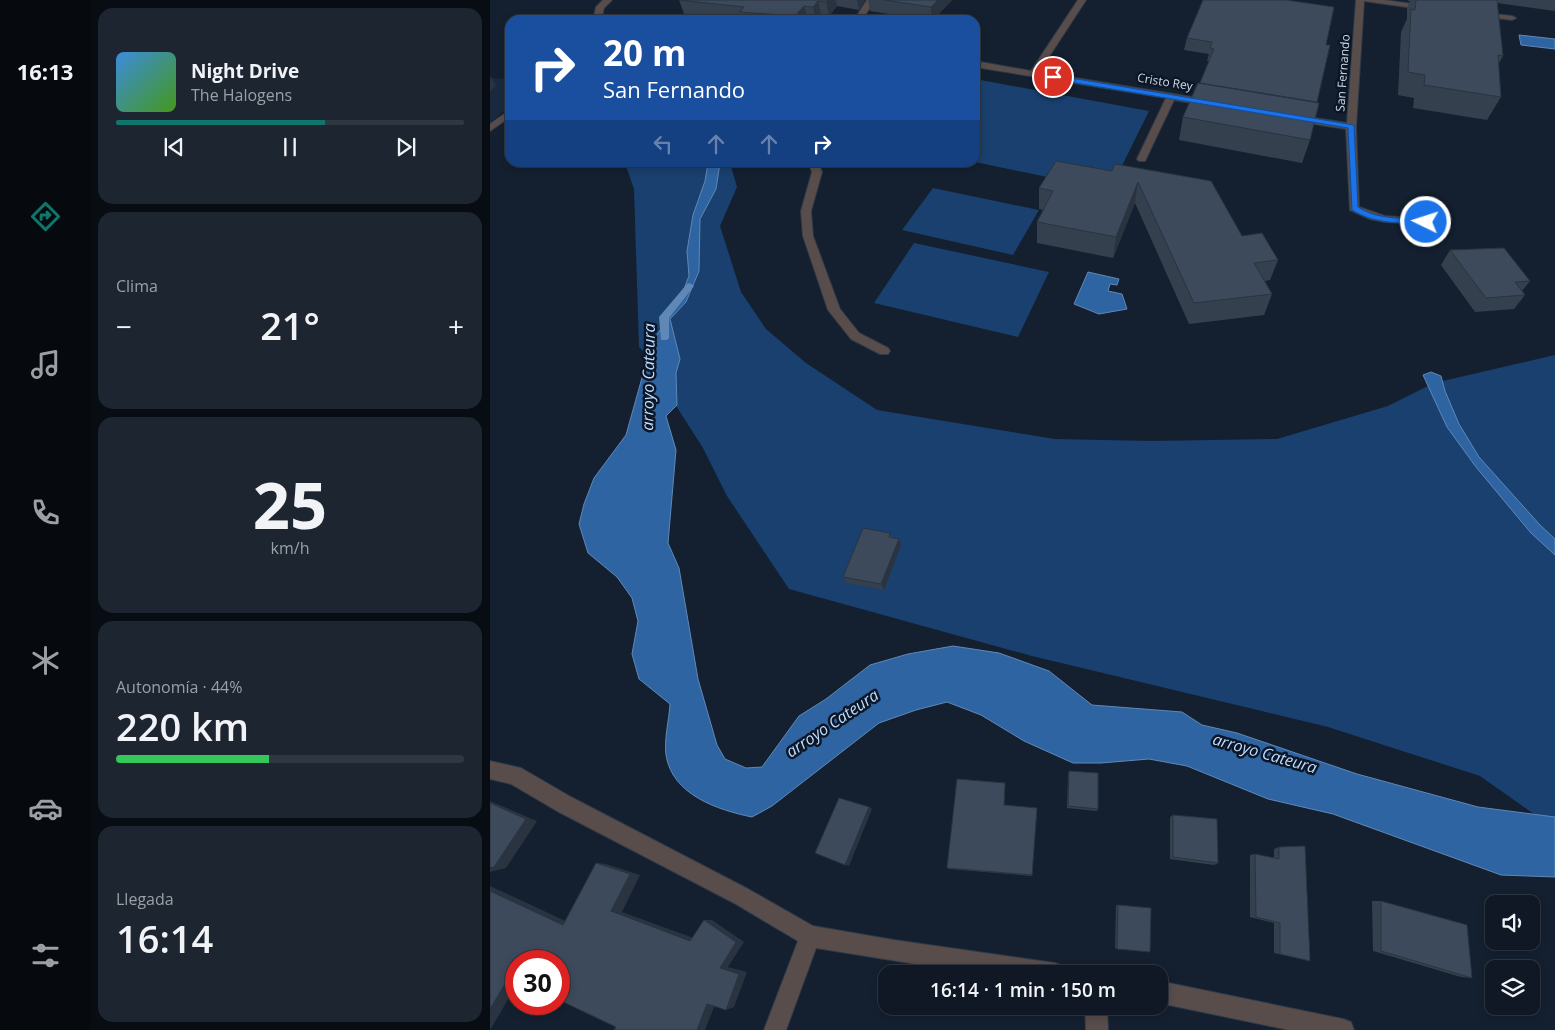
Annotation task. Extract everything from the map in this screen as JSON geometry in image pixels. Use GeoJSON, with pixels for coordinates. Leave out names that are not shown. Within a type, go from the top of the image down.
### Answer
{"type":"FeatureCollection","features":[{"type":"Feature","properties":{"kind":"street"},"geometry":{"type":"LineString","coordinates":[[598,15],[600,7],[608,0]]}},
{"type":"Feature","properties":{"kind":"street"},"geometry":{"type":"LineString","coordinates":[[861,15],[871,0]]}},
{"type":"Feature","properties":{"kind":"street"},"geometry":{"type":"LineString","coordinates":[[1033,74],[1082,0]]}},
{"type":"Feature","properties":{"kind":"street","name":"San Fernando"},"geometry":{"type":"LineString","coordinates":[[1360,0],[1351,127],[1354,208],[1365,215],[1379,219],[1442,223]]}},
{"type":"Feature","properties":{"kind":"street"},"geometry":{"type":"LineString","coordinates":[[1367,0],[1435,8]]}},
{"type":"Feature","properties":{"kind":"street"},"geometry":{"type":"LineString","coordinates":[[1473,13],[1512,18]]}},
{"type":"Feature","properties":{"kind":"street","name":"Cristo Rey"},"geometry":{"type":"LineString","coordinates":[[980,65],[1218,105]]}},
{"type":"Feature","properties":{"kind":"street"},"geometry":{"type":"LineString","coordinates":[[1142,159],[1171,97]]}},
{"type":"Feature","properties":{"kind":"street"},"geometry":{"type":"LineString","coordinates":[[490,128],[505,116]]}},
{"type":"Feature","properties":{"kind":"street"},"geometry":{"type":"LineString","coordinates":[[1285,116],[1351,127]]}},
{"type":"Feature","properties":{"kind":"street"},"geometry":{"type":"LineString","coordinates":[[815,167],[817,172],[806,211],[808,236],[834,310],[855,336],[884,351]]}},
{"type":"Feature","properties":{"kind":"street"},"geometry":{"type":"LineString","coordinates":[[490,770],[514,775],[564,804],[741,896],[810,936],[894,951],[992,965]]}},
{"type":"Feature","properties":{"kind":"street"},"geometry":{"type":"LineString","coordinates":[[775,1030],[810,936]]}},
{"type":"Feature","properties":{"kind":"street"},"geometry":{"type":"LineString","coordinates":[[1168,994],[1343,1030]]}},
{"type":"Feature","properties":{"kind":"street"},"geometry":{"type":"LineString","coordinates":[[1096,1015],[1097,1030]]}},
{"type":"Feature","properties":{"kind":"shaded area"},"geometry":{"type":"Polygon","coordinates":[[[490,78],[505,79],[505,110],[490,122],[490,78]]]}},
{"type":"Feature","properties":{"kind":"shaded area"},"geometry":{"type":"Polygon","coordinates":[[[980,80],[1149,111],[1110,190],[980,163],[980,80]]]}},
{"type":"Feature","properties":{"kind":"shaded area"},"geometry":{"type":"Polygon","coordinates":[[[626,167],[731,167],[737,187],[720,226],[741,292],[766,329],[806,363],[877,410],[1055,439],[1151,441],[1277,439],[1388,406],[1434,383],[1555,355],[1555,829],[1480,776],[1328,727],[1032,656],[789,589],[727,496],[703,448],[671,398],[661,369],[639,347],[634,189],[626,167]]]}},
{"type":"Feature","properties":{"kind":"shaded area"},"geometry":{"type":"Polygon","coordinates":[[[933,188],[1039,210],[1013,255],[902,230],[933,188]]]}},
{"type":"Feature","properties":{"kind":"shaded area"},"geometry":{"type":"Polygon","coordinates":[[[914,243],[1049,272],[1018,337],[874,303],[914,243]]]}},
{"type":"Feature","properties":{"kind":"water"},"geometry":{"type":"Polygon","coordinates":[[[1519,35],[1555,39],[1555,49],[1521,45],[1519,35]]]}},
{"type":"Feature","properties":{"kind":"water"},"geometry":{"type":"Polygon","coordinates":[[[707,167],[719,167],[716,189],[700,219],[699,271],[686,302],[670,319],[680,359],[676,373],[677,405],[666,416],[676,450],[668,543],[679,568],[698,679],[717,745],[725,759],[746,768],[762,767],[799,716],[826,699],[870,665],[908,654],[953,646],[999,653],[1049,671],[1092,705],[1182,712],[1202,725],[1237,733],[1357,774],[1478,807],[1555,817],[1555,877],[1501,875],[1333,814],[1268,799],[1187,766],[1149,759],[1073,763],[1024,741],[981,715],[947,702],[916,710],[879,723],[772,806],[752,817],[711,805],[687,790],[677,781],[670,769],[666,755],[670,704],[639,679],[632,654],[638,621],[632,598],[617,577],[588,553],[579,524],[594,478],[626,435],[655,338],[680,299],[689,276],[687,251],[693,215],[705,181],[707,167]]]}},
{"type":"Feature","properties":{"kind":"water"},"geometry":{"type":"Polygon","coordinates":[[[1088,272],[1119,279],[1117,285],[1110,284],[1108,291],[1122,294],[1127,309],[1099,314],[1074,304],[1088,272]]]}},
{"type":"Feature","properties":{"kind":"water"},"geometry":{"type":"Polygon","coordinates":[[[1431,372],[1441,376],[1445,391],[1459,424],[1479,457],[1555,539],[1555,555],[1531,533],[1476,467],[1447,427],[1423,375],[1431,372]]]}},
{"type":"Feature","properties":{"kind":"building"},"geometry":{"type":"Polygon","coordinates":[[[679,0],[828,0],[826,2],[818,1],[813,7],[804,6],[796,15],[740,12],[744,7],[679,0]]]}},
{"type":"Feature","properties":{"kind":"building"},"geometry":{"type":"Polygon","coordinates":[[[884,0],[938,0],[931,7],[884,0]]]}},
{"type":"Feature","properties":{"kind":"building"},"geometry":{"type":"Polygon","coordinates":[[[1203,0],[1286,0],[1334,7],[1326,45],[1330,45],[1317,102],[1200,83],[1214,49],[1210,48],[1212,42],[1187,38],[1203,0]]]}},
{"type":"Feature","properties":{"kind":"building"},"geometry":{"type":"Polygon","coordinates":[[[1416,0],[1497,0],[1503,56],[1498,55],[1501,97],[1424,85],[1425,75],[1408,72],[1411,9],[1415,10],[1416,0]]]}},
{"type":"Feature","properties":{"kind":"building"},"geometry":{"type":"Polygon","coordinates":[[[1198,83],[1319,103],[1310,140],[1183,117],[1198,83]]]}},
{"type":"Feature","properties":{"kind":"building"},"geometry":{"type":"Polygon","coordinates":[[[1056,161],[1112,171],[1115,164],[1211,181],[1242,236],[1262,233],[1278,260],[1254,263],[1272,294],[1194,303],[1138,182],[1116,237],[1037,222],[1053,191],[1039,188],[1056,161]]]}},
{"type":"Feature","properties":{"kind":"building"},"geometry":{"type":"Polygon","coordinates":[[[1504,248],[1530,281],[1515,282],[1525,295],[1486,298],[1450,250],[1504,248]]]}},
{"type":"Feature","properties":{"kind":"building"},"geometry":{"type":"Polygon","coordinates":[[[863,528],[890,533],[889,537],[899,539],[881,584],[843,577],[863,528]]]}},
{"type":"Feature","properties":{"kind":"building"},"geometry":{"type":"Polygon","coordinates":[[[1069,771],[1098,773],[1098,809],[1068,806],[1069,771]]]}},
{"type":"Feature","properties":{"kind":"building"},"geometry":{"type":"Polygon","coordinates":[[[957,779],[1005,783],[1004,805],[1037,808],[1032,875],[947,868],[957,779]]]}},
{"type":"Feature","properties":{"kind":"building"},"geometry":{"type":"Polygon","coordinates":[[[839,798],[869,807],[845,865],[815,853],[839,798]]]}},
{"type":"Feature","properties":{"kind":"building"},"geometry":{"type":"Polygon","coordinates":[[[490,803],[526,819],[494,867],[490,868],[490,803]]]}},
{"type":"Feature","properties":{"kind":"building"},"geometry":{"type":"Polygon","coordinates":[[[1173,815],[1217,819],[1218,863],[1173,857],[1173,815]]]}},
{"type":"Feature","properties":{"kind":"building"},"geometry":{"type":"Polygon","coordinates":[[[1305,846],[1310,961],[1280,954],[1280,923],[1256,917],[1255,854],[1279,859],[1279,847],[1305,846]]]}},
{"type":"Feature","properties":{"kind":"building"},"geometry":{"type":"Polygon","coordinates":[[[596,863],[630,874],[611,911],[690,941],[704,920],[736,942],[720,968],[739,974],[726,1010],[707,1004],[697,1030],[614,1030],[616,1027],[570,1005],[570,950],[505,950],[505,984],[490,1009],[490,891],[563,925],[596,863]]]}},
{"type":"Feature","properties":{"kind":"building"},"geometry":{"type":"Polygon","coordinates":[[[1381,901],[1467,925],[1472,978],[1381,951],[1381,901]]]}},
{"type":"Feature","properties":{"kind":"building"},"geometry":{"type":"Polygon","coordinates":[[[1118,905],[1151,908],[1150,952],[1117,949],[1118,905]]]}},
{"type":"Feature","properties":{"kind":"waterway","name":"arroyo Cateura"},"geometry":{"type":"LineString","coordinates":[[664,338],[664,317],[690,286]]}},
{"type":"Feature","properties":{"kind":"route"},"geometry":{"type":"LineString","coordinates":[[1053,77],[1351,127],[1354,208],[1365,215],[1379,219],[1426,222]]}}]}
